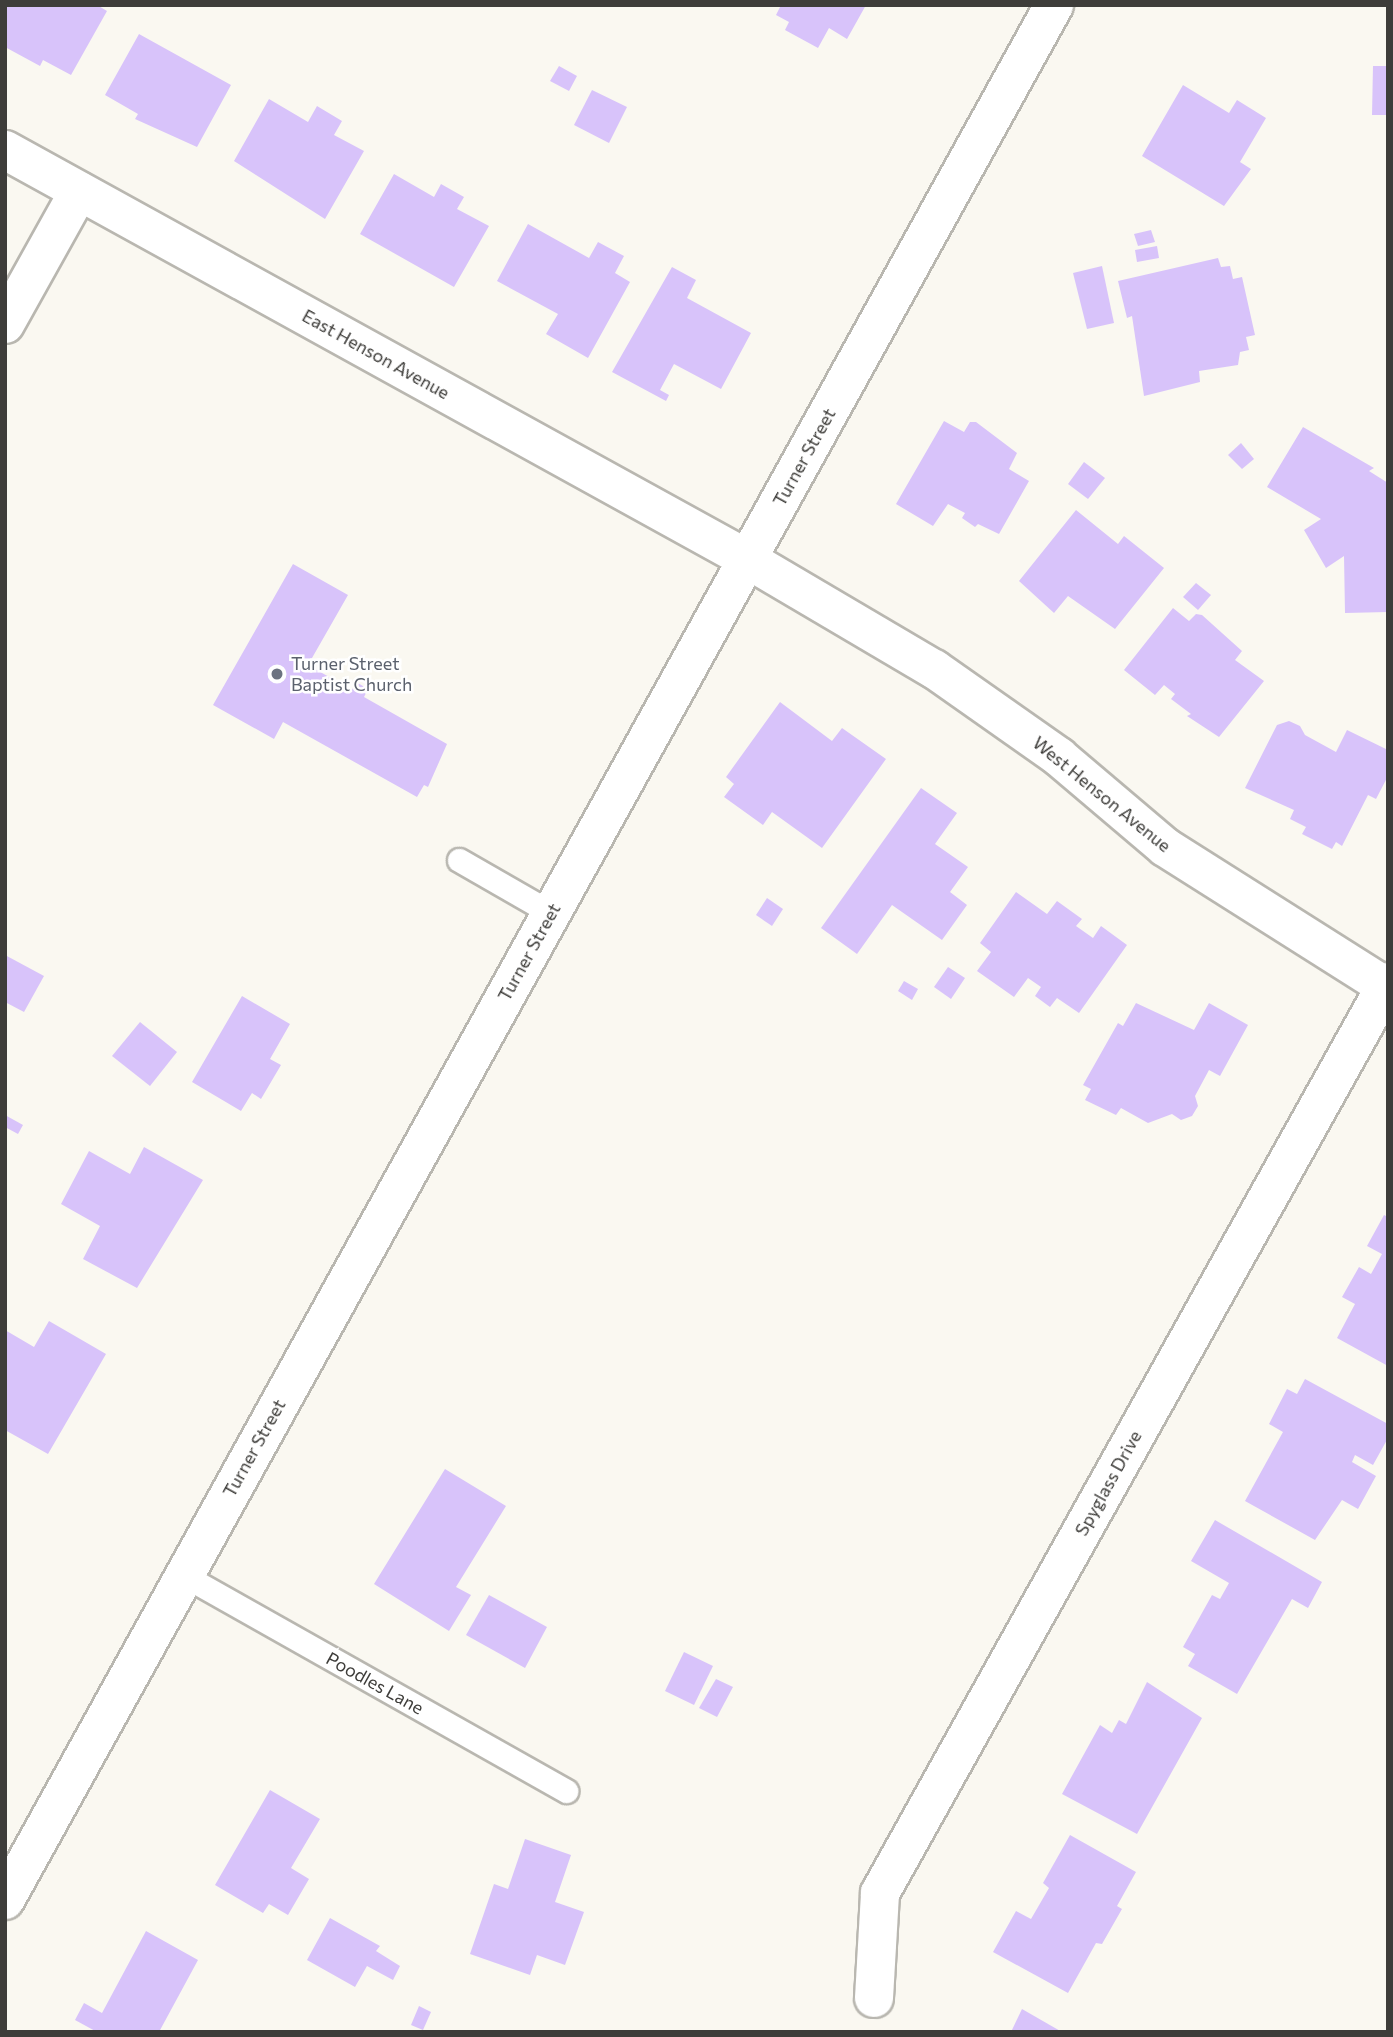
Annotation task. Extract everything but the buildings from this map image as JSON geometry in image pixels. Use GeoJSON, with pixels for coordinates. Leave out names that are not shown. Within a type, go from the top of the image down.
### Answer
{"type":"FeatureCollection","features":[{"type":"Feature","properties":{"kind":"street","name":"Turner Street"},"geometry":{"type":"LineString","coordinates":[[8,1888],[1054,5]]}},
{"type":"Feature","properties":{"kind":"street","name":"East Henson Avenue"},"geometry":{"type":"LineString","coordinates":[[5,150],[747,559]]}},
{"type":"Feature","properties":{"kind":"street"},"geometry":{"type":"LineString","coordinates":[[5,324],[79,191]]}},
{"type":"Feature","properties":{"kind":"street","name":"West Henson Avenue"},"geometry":{"type":"LineString","coordinates":[[747,559],[934,669],[1059,757],[1165,847],[1386,984]]}},
{"type":"Feature","properties":{"kind":"street","name":"Spyglass Drive"},"geometry":{"type":"LineString","coordinates":[[874,1998],[880,1893],[1386,984]]}},
{"type":"Feature","properties":{"kind":"lane"},"geometry":{"type":"LineString","coordinates":[[460,860],[551,913]]}},
{"type":"Feature","properties":{"kind":"lane","name":"Poodles Lane"},"geometry":{"type":"LineString","coordinates":[[183,1575],[566,1791]]}},
{"type":"Feature","properties":{"kind":"place","name":"Turner Street Baptist Church"},"geometry":{"type":"Point","coordinates":[277,674]}}]}
